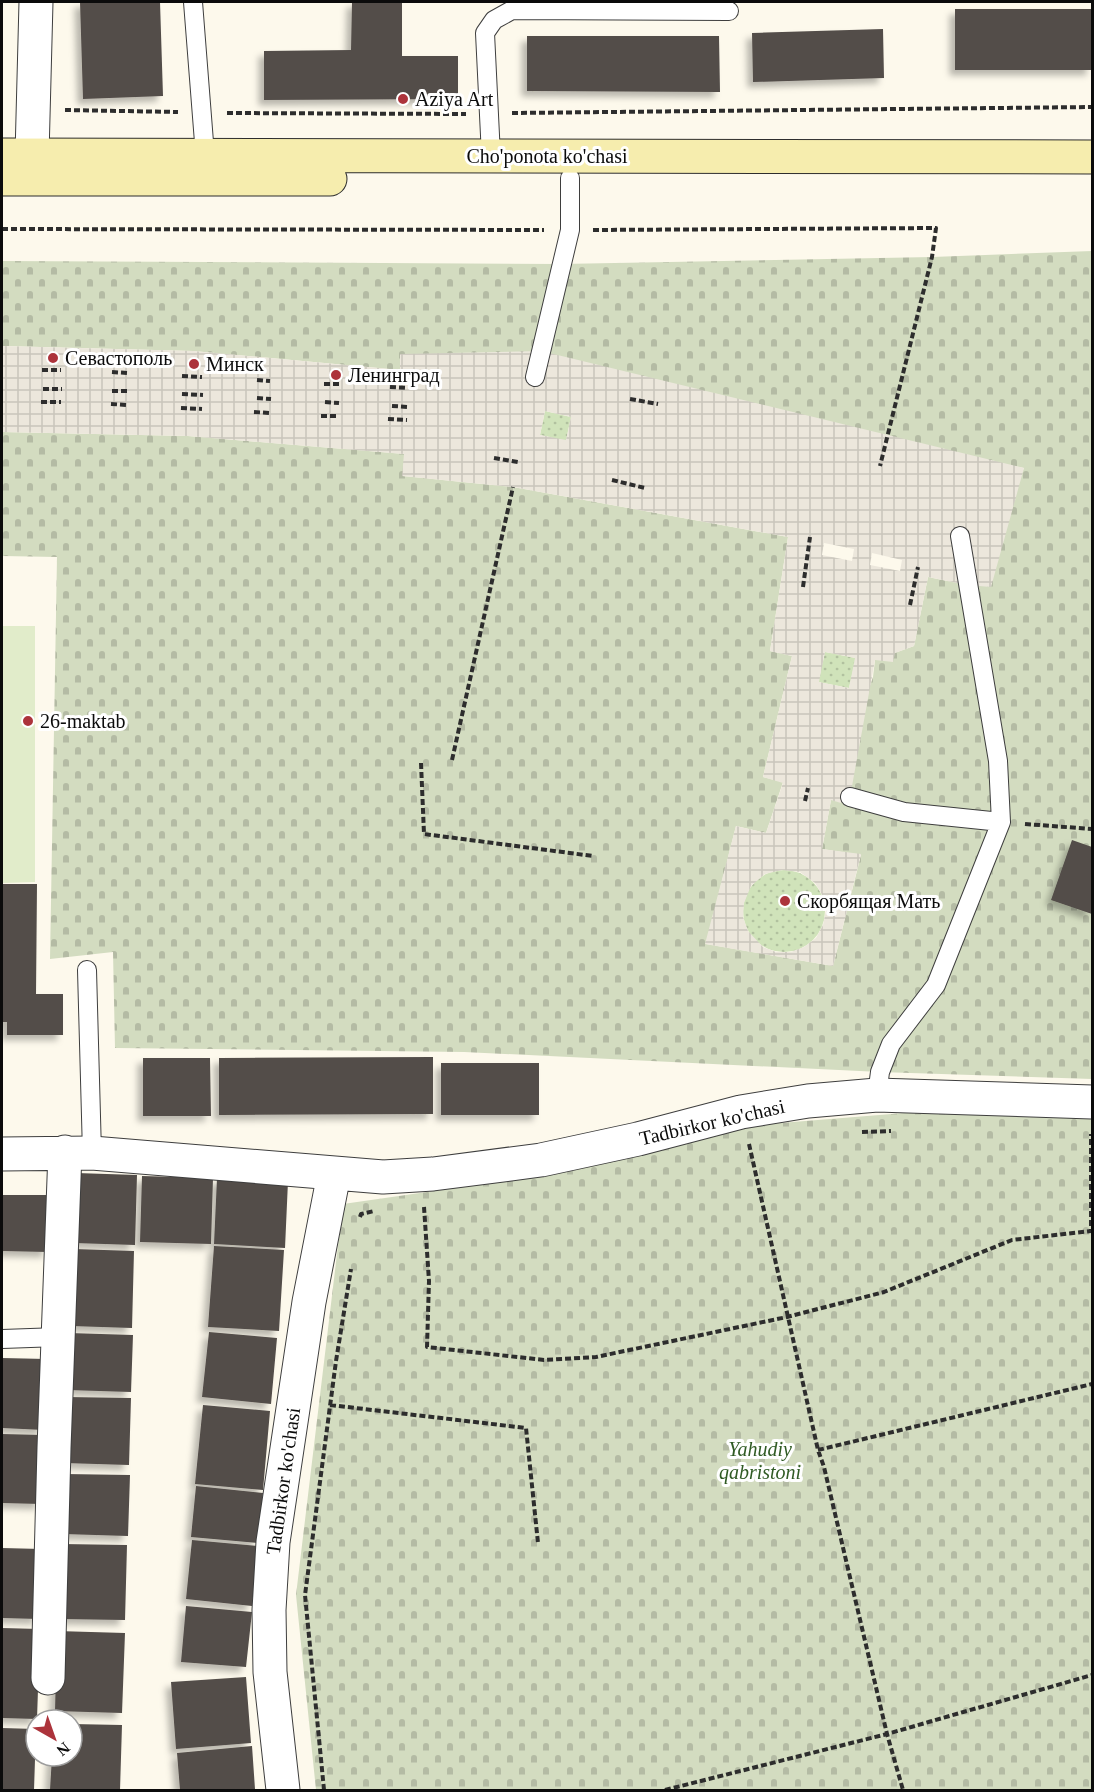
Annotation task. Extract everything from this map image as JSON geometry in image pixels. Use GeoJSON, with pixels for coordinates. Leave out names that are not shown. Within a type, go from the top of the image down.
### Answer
{"type":"FeatureCollection","features":[{"type":"Feature","properties":{"kind":"main road","name":"Cho'ponota ko'chasi"},"geometry":{"type":"LineString","coordinates":[[17,167],[205,155],[1092,157]]}},
{"type":"Feature","properties":{"kind":"main road","name":"Cho'ponota ko'chasi"},"geometry":{"type":"LineString","coordinates":[[17,167],[570,178],[1092,177]]}},
{"type":"Feature","properties":{"kind":"street"},"geometry":{"type":"LineString","coordinates":[[17,167],[33,109],[36,2]]}},
{"type":"Feature","properties":{"kind":"street","name":"Tadbirkor ko'chasi"},"geometry":{"type":"LineString","coordinates":[[2,1154],[78,1153],[383,1177],[423,1175],[530,1162],[608,1146],[741,1112],[808,1101],[877,1095],[1092,1102]]}},
{"type":"Feature","properties":{"kind":"street"},"geometry":{"type":"LineString","coordinates":[[48,1678],[59,1337],[78,1153]]}},
{"type":"Feature","properties":{"kind":"street","name":"Tadbirkor ko'chasi"},"geometry":{"type":"LineString","coordinates":[[283,1791],[270,1672],[269,1610],[273,1542],[309,1302],[334,1174]]}},
{"type":"Feature","properties":{"kind":"lane"},"geometry":{"type":"LineString","coordinates":[[193,2],[205,155]]}},
{"type":"Feature","properties":{"kind":"lane"},"geometry":{"type":"LineString","coordinates":[[491,156],[485,33],[494,20],[512,10],[729,11]]}},
{"type":"Feature","properties":{"kind":"lane"},"geometry":{"type":"LineString","coordinates":[[535,376],[570,230],[570,178]]}},
{"type":"Feature","properties":{"kind":"lane"},"geometry":{"type":"LineString","coordinates":[[877,1095],[880,1072],[891,1044],[936,986],[1000,822],[998,761],[960,536]]}},
{"type":"Feature","properties":{"kind":"lane"},"geometry":{"type":"LineString","coordinates":[[850,797],[904,812],[1000,822]]}},
{"type":"Feature","properties":{"kind":"lane"},"geometry":{"type":"LineString","coordinates":[[78,1153],[87,970]]}},
{"type":"Feature","properties":{"kind":"lane"},"geometry":{"type":"LineString","coordinates":[[2,1339],[59,1337]]}},
{"type":"Feature","properties":{"kind":"path"},"geometry":{"type":"LineString","coordinates":[[33,109],[488,114],[1092,107]]}},
{"type":"Feature","properties":{"kind":"path"},"geometry":{"type":"LineString","coordinates":[[2,229],[936,228],[932,257],[880,466]]}},
{"type":"Feature","properties":{"kind":"path"},"geometry":{"type":"LineString","coordinates":[[42,370],[61,370]]}},
{"type":"Feature","properties":{"kind":"path"},"geometry":{"type":"LineString","coordinates":[[112,372],[127,373]]}},
{"type":"Feature","properties":{"kind":"path"},"geometry":{"type":"LineString","coordinates":[[182,376],[202,377]]}},
{"type":"Feature","properties":{"kind":"path"},"geometry":{"type":"LineString","coordinates":[[257,380],[270,381]]}},
{"type":"Feature","properties":{"kind":"path"},"geometry":{"type":"LineString","coordinates":[[324,384],[340,384]]}},
{"type":"Feature","properties":{"kind":"path"},"geometry":{"type":"LineString","coordinates":[[390,387],[408,388]]}},
{"type":"Feature","properties":{"kind":"path"},"geometry":{"type":"LineString","coordinates":[[43,389],[62,389]]}},
{"type":"Feature","properties":{"kind":"path"},"geometry":{"type":"LineString","coordinates":[[112,391],[128,392]]}},
{"type":"Feature","properties":{"kind":"path"},"geometry":{"type":"LineString","coordinates":[[182,394],[203,395]]}},
{"type":"Feature","properties":{"kind":"path"},"geometry":{"type":"LineString","coordinates":[[257,398],[271,399]]}},
{"type":"Feature","properties":{"kind":"path"},"geometry":{"type":"LineString","coordinates":[[630,399],[658,404]]}},
{"type":"Feature","properties":{"kind":"path"},"geometry":{"type":"LineString","coordinates":[[41,402],[61,402]]}},
{"type":"Feature","properties":{"kind":"path"},"geometry":{"type":"LineString","coordinates":[[325,402],[339,403]]}},
{"type":"Feature","properties":{"kind":"path"},"geometry":{"type":"LineString","coordinates":[[111,404],[127,405]]}},
{"type":"Feature","properties":{"kind":"path"},"geometry":{"type":"LineString","coordinates":[[392,405],[409,407]]}},
{"type":"Feature","properties":{"kind":"path"},"geometry":{"type":"LineString","coordinates":[[181,408],[202,409]]}},
{"type":"Feature","properties":{"kind":"path"},"geometry":{"type":"LineString","coordinates":[[255,412],[270,413]]}},
{"type":"Feature","properties":{"kind":"path"},"geometry":{"type":"LineString","coordinates":[[321,416],[339,416]]}},
{"type":"Feature","properties":{"kind":"path"},"geometry":{"type":"LineString","coordinates":[[388,419],[407,420]]}},
{"type":"Feature","properties":{"kind":"path"},"geometry":{"type":"LineString","coordinates":[[494,458],[518,462]]}},
{"type":"Feature","properties":{"kind":"path"},"geometry":{"type":"LineString","coordinates":[[612,480],[645,488]]}},
{"type":"Feature","properties":{"kind":"path"},"geometry":{"type":"LineString","coordinates":[[452,760],[513,488]]}},
{"type":"Feature","properties":{"kind":"path"},"geometry":{"type":"LineString","coordinates":[[803,587],[810,537]]}},
{"type":"Feature","properties":{"kind":"path"},"geometry":{"type":"LineString","coordinates":[[910,604],[918,567]]}},
{"type":"Feature","properties":{"kind":"path"},"geometry":{"type":"LineString","coordinates":[[421,763],[424,834],[593,856]]}},
{"type":"Feature","properties":{"kind":"path"},"geometry":{"type":"LineString","coordinates":[[805,801],[808,788]]}},
{"type":"Feature","properties":{"kind":"path"},"geometry":{"type":"LineString","coordinates":[[1000,822],[1092,829]]}},
{"type":"Feature","properties":{"kind":"path"},"geometry":{"type":"LineString","coordinates":[[741,1112],[818,1450],[903,1791]]}},
{"type":"Feature","properties":{"kind":"path"},"geometry":{"type":"LineString","coordinates":[[854,1132],[902,1130]]}},
{"type":"Feature","properties":{"kind":"path"},"geometry":{"type":"LineString","coordinates":[[424,1198],[429,1281],[427,1347],[544,1360],[596,1357],[787,1317],[884,1292],[1012,1240],[1091,1231],[1092,1132]]}},
{"type":"Feature","properties":{"kind":"path"},"geometry":{"type":"LineString","coordinates":[[359,1226],[361,1214],[382,1209]]}},
{"type":"Feature","properties":{"kind":"path"},"geometry":{"type":"LineString","coordinates":[[324,1791],[305,1595],[336,1361],[353,1259]]}},
{"type":"Feature","properties":{"kind":"path"},"geometry":{"type":"LineString","coordinates":[[818,1450],[1092,1384]]}},
{"type":"Feature","properties":{"kind":"path"},"geometry":{"type":"LineString","coordinates":[[330,1405],[526,1428],[538,1543]]}},
{"type":"Feature","properties":{"kind":"path"},"geometry":{"type":"LineString","coordinates":[[665,1791],[887,1734],[1092,1675]]}},
{"type":"Feature","properties":{"kind":"green space"},"geometry":{"type":"Polygon","coordinates":[[[1092,251],[1092,1079],[880,1072],[464,1052],[115,1048],[113,952],[50,959],[57,557],[2,556],[2,432],[188,436],[405,454],[403,476],[513,487],[788,537],[770,651],[792,656],[763,777],[783,782],[766,833],[736,826],[706,944],[833,966],[861,855],[822,849],[831,800],[873,677],[875,660],[914,646],[928,577],[967,585],[1024,468],[400,354],[400,370],[193,351],[2,346],[2,261],[561,264],[932,257],[1092,251]]]}},
{"type":"Feature","properties":{"kind":"green space"},"geometry":{"type":"Polygon","coordinates":[[[545,411],[571,417],[566,441],[540,435],[545,411]]]}},
{"type":"Feature","properties":{"kind":"green space"},"geometry":{"type":"Polygon","coordinates":[[[2,626],[35,626],[35,882],[2,883],[2,626]]]}},
{"type":"Feature","properties":{"kind":"green space"},"geometry":{"type":"Polygon","coordinates":[[[825,652],[856,658],[849,688],[818,682],[825,652]]]}},
{"type":"Feature","properties":{"kind":"green space"},"geometry":{"type":"Polygon","coordinates":[[[776,870],[792,870],[807,876],[819,888],[825,903],[825,919],[819,934],[807,946],[792,952],[776,952],[761,946],[749,934],[743,919],[743,903],[749,888],[761,876],[776,870]]]}},
{"type":"Feature","properties":{"kind":"green space","name":"Yahudiy qabristoni"},"geometry":{"type":"Polygon","coordinates":[[[904,1113],[1092,1116],[1092,1790],[316,1790],[296,1595],[343,1204],[476,1185],[744,1126],[904,1113]]]}},
{"type":"Feature","properties":{"kind":"shaded area"},"geometry":{"type":"Polygon","coordinates":[[[2,346],[193,351],[400,370],[400,354],[541,351],[1024,468],[991,587],[928,577],[914,646],[895,653],[893,662],[875,660],[850,797],[843,795],[841,803],[831,800],[822,849],[861,854],[833,966],[705,944],[736,826],[766,833],[783,783],[763,777],[792,656],[770,651],[788,537],[513,487],[402,476],[404,454],[188,436],[2,432],[2,346]],[[545,411],[540,435],[566,440],[571,417],[545,411]],[[824,543],[822,555],[852,561],[854,549],[824,543]],[[872,553],[870,565],[900,571],[902,560],[872,553]],[[825,652],[819,682],[849,688],[855,658],[825,652]],[[782,870],[765,874],[751,886],[744,903],[743,917],[748,931],[763,947],[776,952],[791,952],[804,947],[816,938],[823,925],[826,911],[824,898],[815,883],[800,872],[782,870]]]}},
{"type":"Feature","properties":{"kind":"building"},"geometry":{"type":"Polygon","coordinates":[[[80,2],[160,2],[163,96],[83,99],[80,2]]]}},
{"type":"Feature","properties":{"kind":"building"},"geometry":{"type":"Polygon","coordinates":[[[352,2],[402,2],[402,56],[458,56],[458,99],[264,100],[264,51],[351,50],[352,2]]]}},
{"type":"Feature","properties":{"kind":"building"},"geometry":{"type":"Polygon","coordinates":[[[955,9],[1092,9],[1092,70],[955,70],[955,9]]]}},
{"type":"Feature","properties":{"kind":"building"},"geometry":{"type":"Polygon","coordinates":[[[883,29],[884,78],[753,82],[752,33],[883,29]]]}},
{"type":"Feature","properties":{"kind":"building"},"geometry":{"type":"Polygon","coordinates":[[[527,36],[719,36],[720,92],[527,91],[527,36]]]}},
{"type":"Feature","properties":{"kind":"building"},"geometry":{"type":"Polygon","coordinates":[[[1072,840],[1092,847],[1092,914],[1051,900],[1072,840]]]}},
{"type":"Feature","properties":{"kind":"building"},"geometry":{"type":"Polygon","coordinates":[[[2,884],[37,884],[36,994],[63,994],[63,1035],[7,1035],[7,1022],[2,1022],[2,884]]]}},
{"type":"Feature","properties":{"kind":"building"},"geometry":{"type":"Polygon","coordinates":[[[433,1057],[433,1114],[219,1115],[219,1058],[433,1057]]]}},
{"type":"Feature","properties":{"kind":"building"},"geometry":{"type":"Polygon","coordinates":[[[143,1058],[210,1058],[211,1116],[143,1116],[143,1058]]]}},
{"type":"Feature","properties":{"kind":"building"},"geometry":{"type":"Polygon","coordinates":[[[441,1063],[539,1063],[539,1115],[441,1115],[441,1063]]]}},
{"type":"Feature","properties":{"kind":"building"},"geometry":{"type":"Polygon","coordinates":[[[76,1173],[137,1175],[135,1245],[74,1243],[76,1173]]]}},
{"type":"Feature","properties":{"kind":"building"},"geometry":{"type":"Polygon","coordinates":[[[142,1176],[213,1178],[211,1244],[140,1242],[142,1176]]]}},
{"type":"Feature","properties":{"kind":"building"},"geometry":{"type":"Polygon","coordinates":[[[217,1178],[288,1181],[285,1248],[214,1244],[217,1178]]]}},
{"type":"Feature","properties":{"kind":"building"},"geometry":{"type":"Polygon","coordinates":[[[2,1195],[49,1195],[48,1252],[2,1251],[2,1195]]]}},
{"type":"Feature","properties":{"kind":"building"},"geometry":{"type":"Polygon","coordinates":[[[214,1246],[284,1250],[279,1331],[208,1327],[214,1246]]]}},
{"type":"Feature","properties":{"kind":"building"},"geometry":{"type":"Polygon","coordinates":[[[74,1249],[134,1251],[132,1328],[71,1326],[74,1249]]]}},
{"type":"Feature","properties":{"kind":"building"},"geometry":{"type":"Polygon","coordinates":[[[209,1332],[277,1338],[271,1404],[202,1397],[209,1332]]]}},
{"type":"Feature","properties":{"kind":"building"},"geometry":{"type":"Polygon","coordinates":[[[69,1333],[133,1335],[131,1392],[67,1390],[69,1333]]]}},
{"type":"Feature","properties":{"kind":"building"},"geometry":{"type":"Polygon","coordinates":[[[2,1358],[46,1359],[44,1430],[2,1428],[2,1358]]]}},
{"type":"Feature","properties":{"kind":"building"},"geometry":{"type":"Polygon","coordinates":[[[67,1397],[131,1398],[129,1465],[64,1463],[67,1397]]]}},
{"type":"Feature","properties":{"kind":"building"},"geometry":{"type":"Polygon","coordinates":[[[203,1405],[270,1411],[263,1490],[195,1484],[203,1405]]]}},
{"type":"Feature","properties":{"kind":"building"},"geometry":{"type":"Polygon","coordinates":[[[2,1434],[43,1435],[41,1504],[2,1503],[2,1434]]]}},
{"type":"Feature","properties":{"kind":"building"},"geometry":{"type":"Polygon","coordinates":[[[65,1474],[130,1475],[128,1536],[63,1534],[65,1474]]]}},
{"type":"Feature","properties":{"kind":"building"},"geometry":{"type":"Polygon","coordinates":[[[196,1486],[263,1493],[258,1543],[191,1537],[196,1486]]]}},
{"type":"Feature","properties":{"kind":"building"},"geometry":{"type":"Polygon","coordinates":[[[192,1540],[258,1546],[252,1606],[186,1599],[192,1540]]]}},
{"type":"Feature","properties":{"kind":"building"},"geometry":{"type":"Polygon","coordinates":[[[62,1544],[127,1545],[125,1620],[60,1619],[62,1544]]]}},
{"type":"Feature","properties":{"kind":"building"},"geometry":{"type":"Polygon","coordinates":[[[2,1548],[41,1549],[39,1619],[2,1618],[2,1548]]]}},
{"type":"Feature","properties":{"kind":"building"},"geometry":{"type":"Polygon","coordinates":[[[186,1606],[252,1612],[246,1667],[181,1662],[186,1606]]]}},
{"type":"Feature","properties":{"kind":"building"},"geometry":{"type":"Polygon","coordinates":[[[2,1628],[40,1629],[37,1708],[24,1708],[24,1719],[2,1718],[2,1628]]]}},
{"type":"Feature","properties":{"kind":"building"},"geometry":{"type":"Polygon","coordinates":[[[57,1631],[125,1633],[122,1713],[84,1712],[84,1708],[55,1708],[57,1631]]]}},
{"type":"Feature","properties":{"kind":"building"},"geometry":{"type":"Polygon","coordinates":[[[246,1677],[251,1743],[176,1749],[171,1682],[246,1677]]]}},
{"type":"Feature","properties":{"kind":"building"},"geometry":{"type":"Polygon","coordinates":[[[84,1724],[122,1725],[120,1790],[50,1790],[51,1768],[84,1768],[84,1724]]]}},
{"type":"Feature","properties":{"kind":"building"},"geometry":{"type":"Polygon","coordinates":[[[2,1728],[24,1729],[24,1768],[35,1768],[34,1790],[2,1790],[2,1728]]]}},
{"type":"Feature","properties":{"kind":"building"},"geometry":{"type":"Polygon","coordinates":[[[252,1746],[255,1789],[180,1790],[177,1753],[252,1746]]]}},
{"type":"Feature","properties":{"kind":"place","name":"Aziya Art"},"geometry":{"type":"Point","coordinates":[403,99]}},
{"type":"Feature","properties":{"kind":"place","name":"Севастополь"},"geometry":{"type":"Point","coordinates":[53,358]}},
{"type":"Feature","properties":{"kind":"place","name":"Минск"},"geometry":{"type":"Point","coordinates":[194,364]}},
{"type":"Feature","properties":{"kind":"place","name":"Ленинград"},"geometry":{"type":"Point","coordinates":[336,375]}},
{"type":"Feature","properties":{"kind":"place","name":"26-maktab"},"geometry":{"type":"Point","coordinates":[28,721]}},
{"type":"Feature","properties":{"kind":"place","name":"Скорбящая Мать"},"geometry":{"type":"Point","coordinates":[785,901]}}]}
